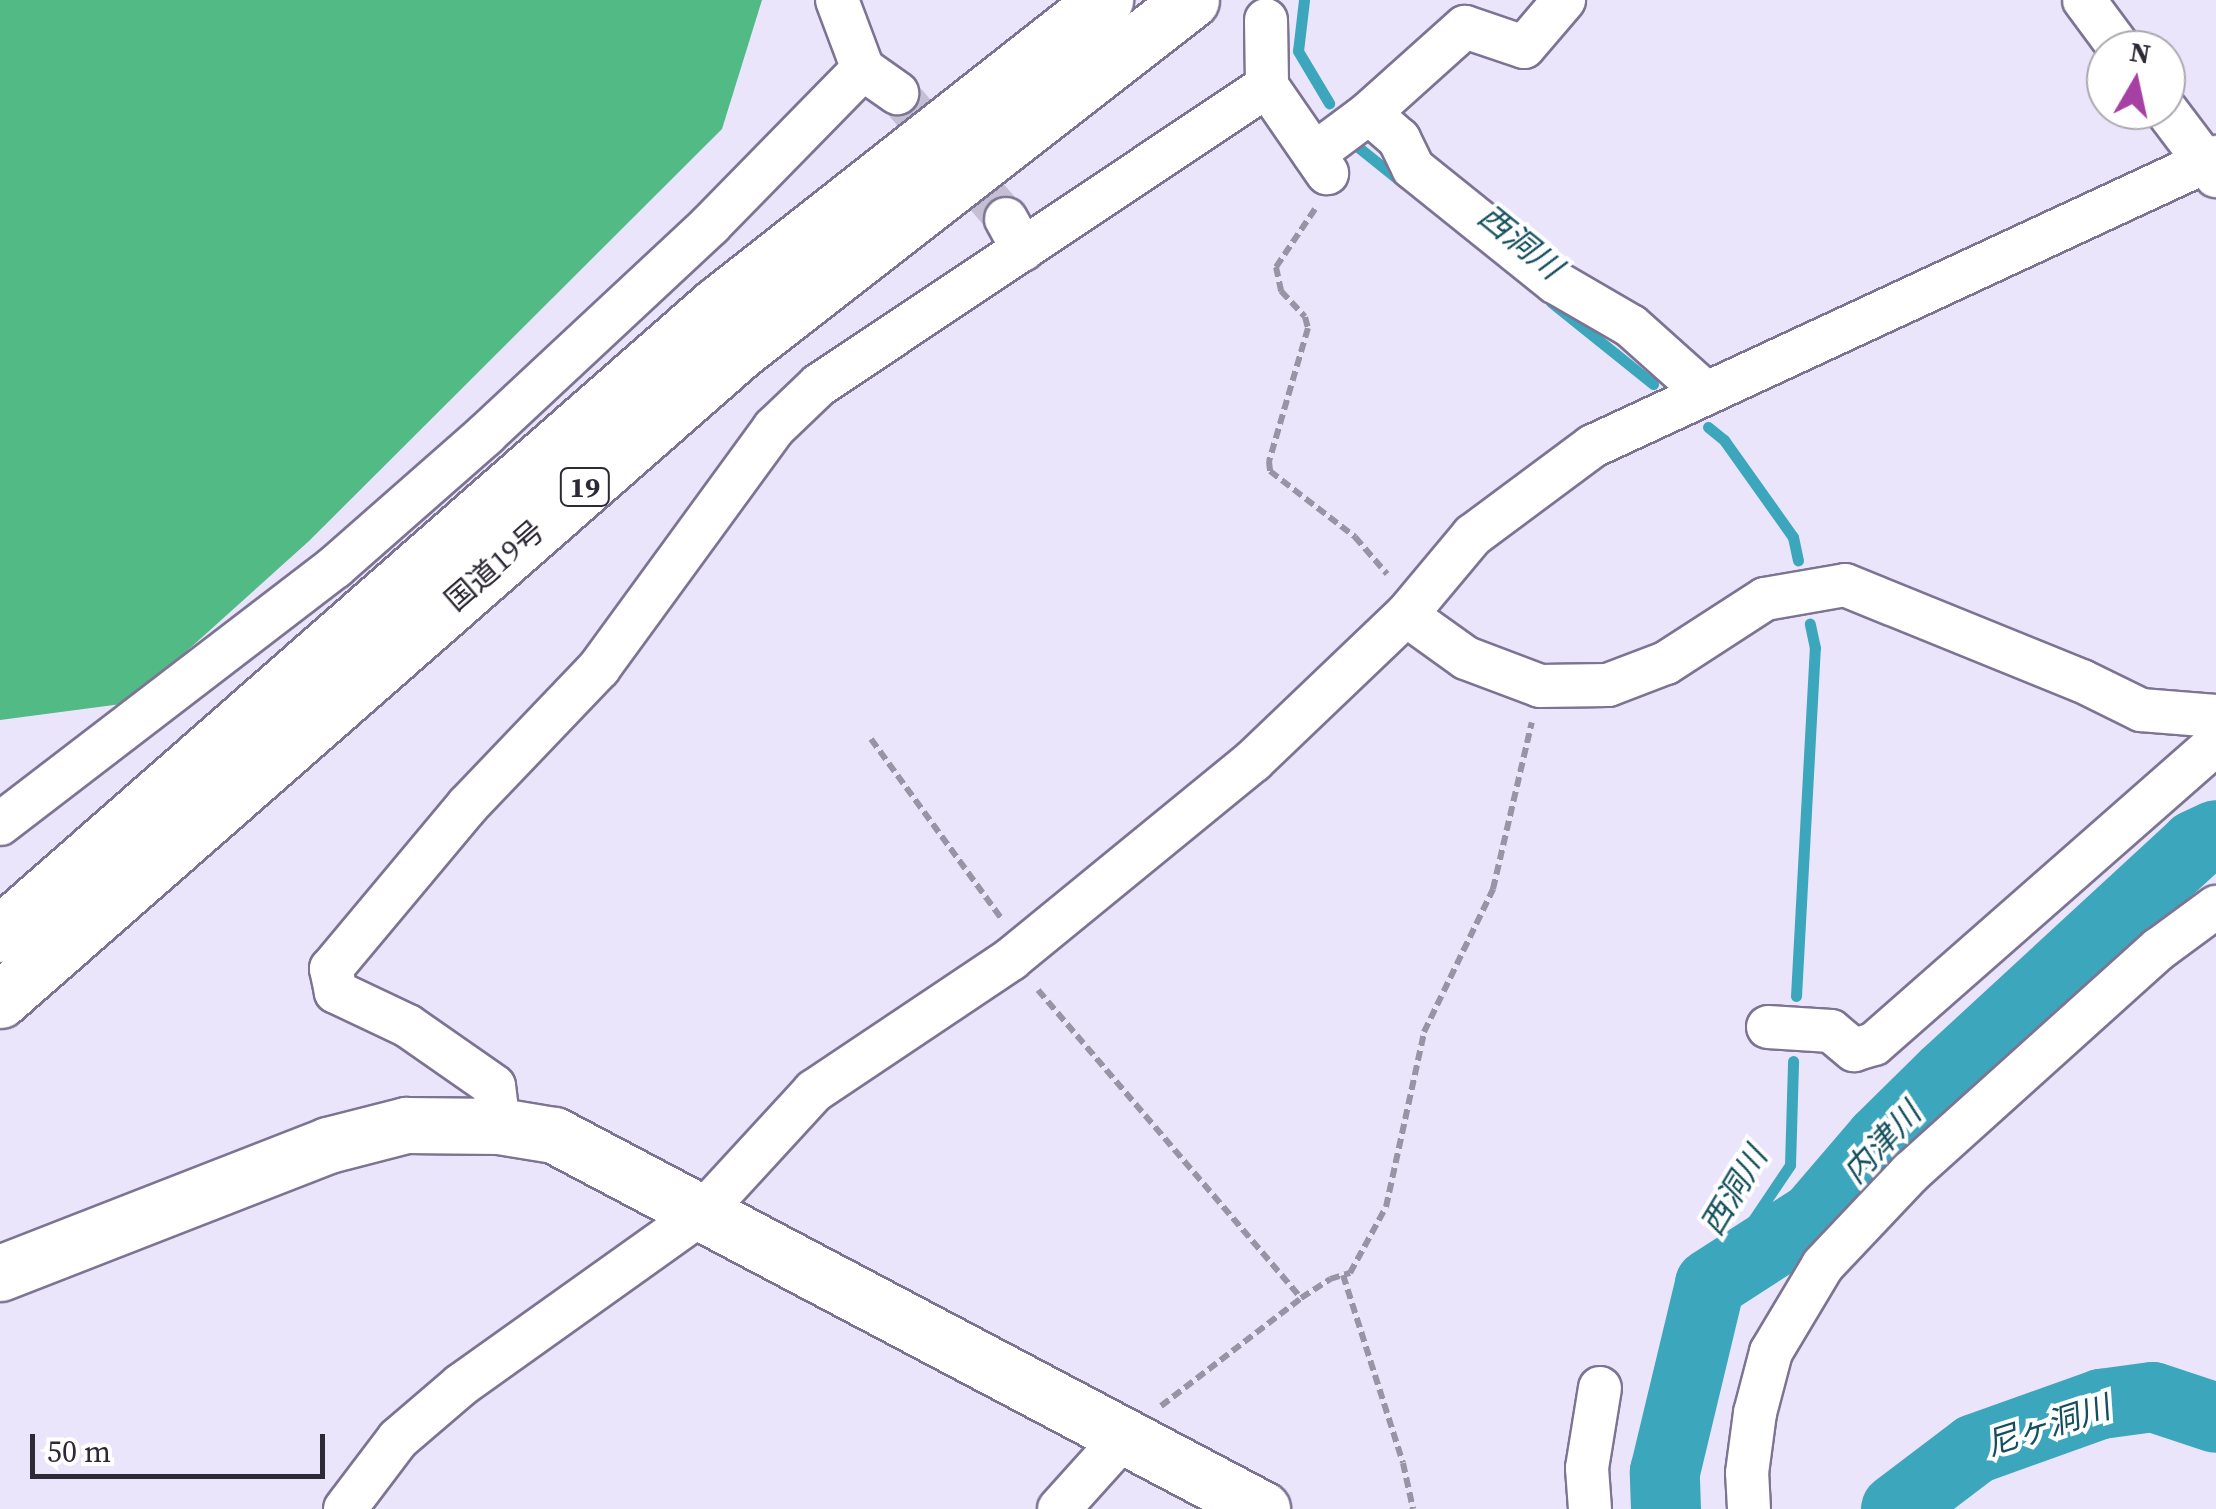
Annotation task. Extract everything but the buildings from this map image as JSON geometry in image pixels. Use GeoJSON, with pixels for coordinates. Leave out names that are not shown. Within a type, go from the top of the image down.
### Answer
{"type":"FeatureCollection","features":[{"type":"Feature","properties":{"kind":"main road","name":"国道19号"},"geometry":{"type":"LineString","coordinates":[[0,934],[717,305],[1105,0]]}},
{"type":"Feature","properties":{"kind":"main road","name":"国道19号"},"geometry":{"type":"LineString","coordinates":[[0,1000],[741,350],[1191,0]]}},
{"type":"Feature","properties":{"kind":"main road"},"geometry":{"type":"LineString","coordinates":[[0,1273],[328,1145],[406,1125],[499,1126],[554,1135],[1262,1509]]}},
{"type":"Feature","properties":{"kind":"street"},"geometry":{"type":"LineString","coordinates":[[0,824],[335,567],[486,435],[710,225],[880,81],[837,0]]}},
{"type":"Feature","properties":{"kind":"street"},"geometry":{"type":"LineString","coordinates":[[1266,20],[1267,86],[1320,163],[1465,27],[1524,47],[1564,0]]}},
{"type":"Feature","properties":{"kind":"street"},"geometry":{"type":"LineString","coordinates":[[2084,0],[2106,30]]}},
{"type":"Feature","properties":{"kind":"street"},"geometry":{"type":"LineString","coordinates":[[499,1126],[494,1086],[408,1026],[336,992],[331,969],[468,806],[598,668],[774,428],[819,385],[1014,235],[1267,86]]}},
{"type":"Feature","properties":{"kind":"street"},"geometry":{"type":"LineString","coordinates":[[1369,113],[1399,139],[1413,168],[1555,282],[1631,326],[1706,394]]}},
{"type":"Feature","properties":{"kind":"street"},"geometry":{"type":"LineString","coordinates":[[345,1509],[398,1439],[461,1385],[701,1214],[814,1090],[1018,953],[1253,761],[1410,610],[1473,535],[1593,446],[2212,165],[2183,130]]}},
{"type":"Feature","properties":{"kind":"street"},"geometry":{"type":"LineString","coordinates":[[486,435],[520,478]]}},
{"type":"Feature","properties":{"kind":"street"},"geometry":{"type":"LineString","coordinates":[[1410,610],[1466,658],[1540,686],[1608,685],[1666,662],[1765,599],[1845,585],[2082,680],[2142,710],[2216,716]]}},
{"type":"Feature","properties":{"kind":"street"},"geometry":{"type":"LineString","coordinates":[[1768,1027],[1831,1031],[1854,1050],[1874,1044],[2216,744]]}},
{"type":"Feature","properties":{"kind":"street"},"geometry":{"type":"LineString","coordinates":[[1749,1509],[1747,1473],[1755,1412],[1771,1352],[1823,1265],[1910,1172],[2159,949],[2216,907]]}},
{"type":"Feature","properties":{"kind":"street"},"geometry":{"type":"LineString","coordinates":[[1590,1509],[1587,1468],[1600,1388]]}},
{"type":"Feature","properties":{"kind":"street"},"geometry":{"type":"LineString","coordinates":[[1059,1509],[1128,1441]]}},
{"type":"Feature","properties":{"kind":"path"},"geometry":{"type":"LineString","coordinates":[[1320,163],[1332,186],[1276,267],[1281,291],[1306,317],[1308,328],[1269,460],[1270,471],[1355,538],[1410,610]]}},
{"type":"Feature","properties":{"kind":"path"},"geometry":{"type":"LineString","coordinates":[[1128,1441],[1166,1400],[1301,1298],[1350,1272],[1386,1207],[1424,1032],[1493,889],[1540,686]]}},
{"type":"Feature","properties":{"kind":"path"},"geometry":{"type":"LineString","coordinates":[[872,739],[1018,953],[1301,1298]]}},
{"type":"Feature","properties":{"kind":"path"},"geometry":{"type":"LineString","coordinates":[[1343,1275],[1403,1463],[1412,1509]]}},
{"type":"Feature","properties":{"kind":"green space"},"geometry":{"type":"Polygon","coordinates":[[[0,0],[762,0],[722,129],[309,541],[129,703],[0,720],[0,0]]]}},
{"type":"Feature","properties":{"kind":"waterway","name":"西洞川"},"geometry":{"type":"LineString","coordinates":[[1304,0],[1298,51],[1329,103]]}},
{"type":"Feature","properties":{"kind":"waterway","name":"西洞川"},"geometry":{"type":"LineString","coordinates":[[1353,143],[1404,184]]}},
{"type":"Feature","properties":{"kind":"waterway","name":"西洞川"},"geometry":{"type":"LineString","coordinates":[[1551,302],[1653,384]]}},
{"type":"Feature","properties":{"kind":"waterway","name":"西洞川"},"geometry":{"type":"LineString","coordinates":[[1708,427],[1724,440],[1793,537],[1798,560]]}},
{"type":"Feature","properties":{"kind":"waterway","name":"西洞川"},"geometry":{"type":"LineString","coordinates":[[1796,996],[1815,648],[1810,624]]}},
{"type":"Feature","properties":{"kind":"waterway","name":"内津川"},"geometry":{"type":"LineString","coordinates":[[1666,1509],[1665,1472],[1710,1284],[1814,1217],[1880,1140],[1946,1075],[2195,845],[2216,835]]}},
{"type":"Feature","properties":{"kind":"waterway","name":"西洞川"},"geometry":{"type":"LineString","coordinates":[[1710,1284],[1790,1165],[1793,1061]]}},
{"type":"Feature","properties":{"kind":"waterway","name":"尼ヶ洞川"},"geometry":{"type":"LineString","coordinates":[[1896,1509],[1975,1449],[2101,1404],[2153,1397],[2216,1418]]}},
{"type":"Feature","properties":{"kind":"tunnel"},"geometry":{"type":"LineString","coordinates":[[897,93],[1006,219]]}}]}
